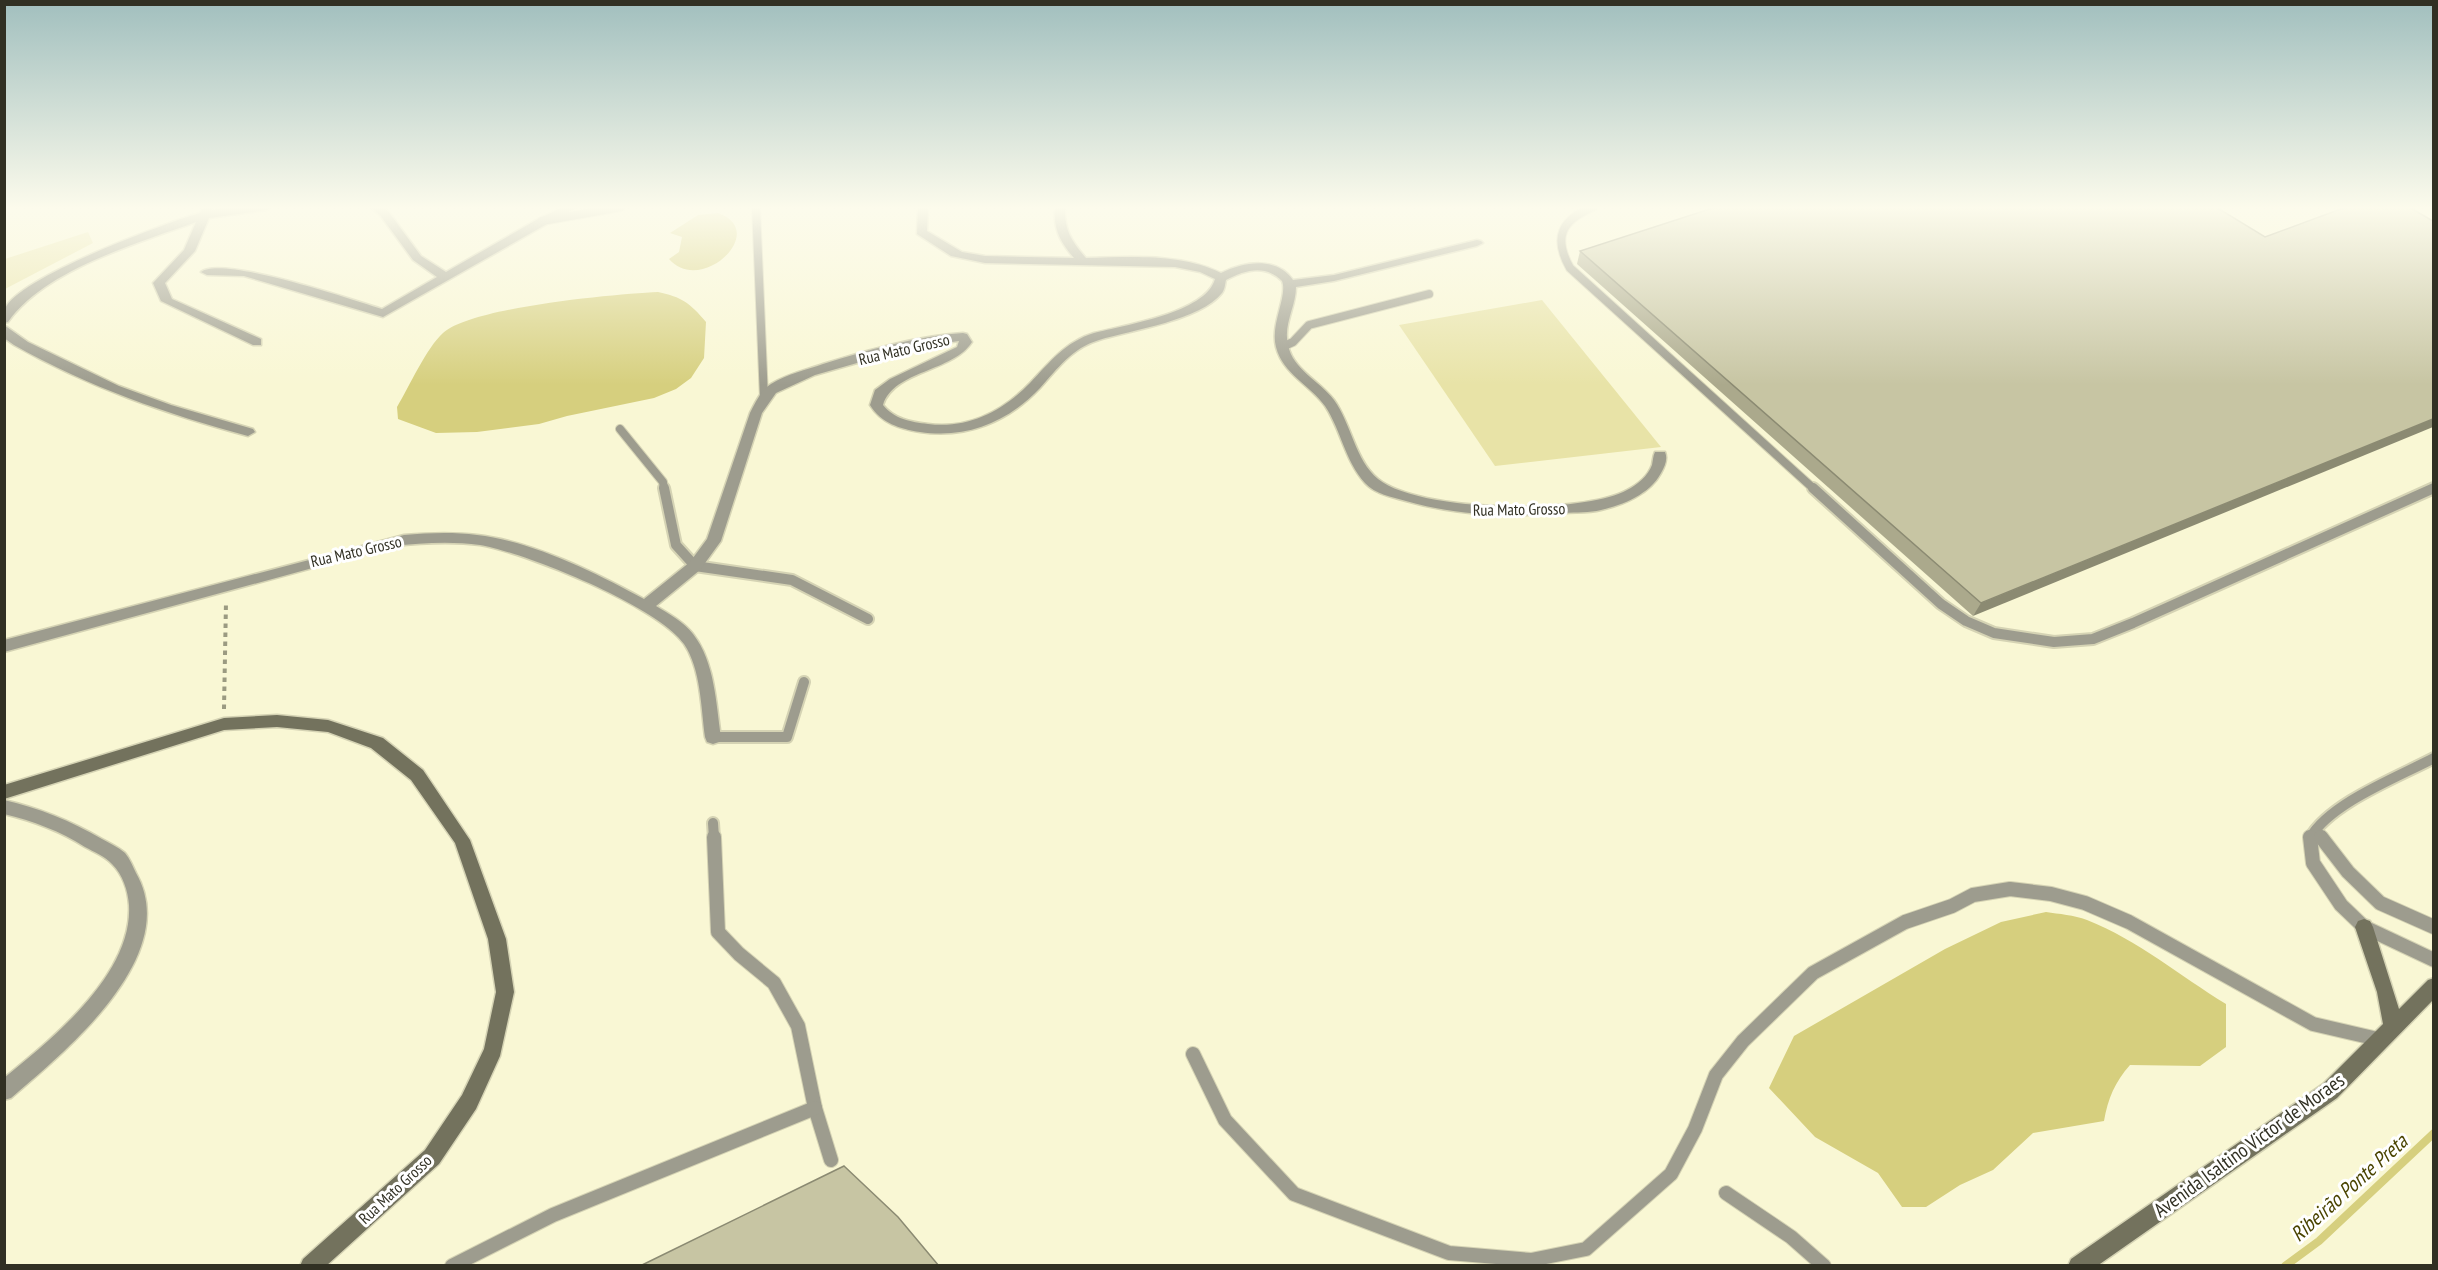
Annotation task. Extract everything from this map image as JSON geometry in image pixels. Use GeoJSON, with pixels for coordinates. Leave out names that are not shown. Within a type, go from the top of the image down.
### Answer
{"type":"FeatureCollection","features":[{"type":"Feature","properties":{"kind":"main road","name":"Rua Mato Grosso"},"geometry":{"type":"LineString","coordinates":[[4,792],[224,724],[277,721],[328,726],[377,742],[417,775],[462,840],[497,939],[505,992],[494,1050],[469,1102],[432,1157],[310,1266]]}},
{"type":"Feature","properties":{"kind":"main road"},"geometry":{"type":"LineString","coordinates":[[2364,927],[2386,992],[2388,1033]]}},
{"type":"Feature","properties":{"kind":"main road","name":"Avenida Isaltino Victor de Moraes"},"geometry":{"type":"LineString","coordinates":[[2078,1266],[2331,1091],[2433,986]]}},
{"type":"Feature","properties":{"kind":"street"},"geometry":{"type":"LineString","coordinates":[[4,319],[9,309],[25,295],[74,266]]}},
{"type":"Feature","properties":{"kind":"street"},"geometry":{"type":"LineString","coordinates":[[174,266],[159,283],[167,302],[257,342]]}},
{"type":"Feature","properties":{"kind":"street"},"geometry":{"type":"LineString","coordinates":[[430,266],[446,277]]}},
{"type":"Feature","properties":{"kind":"street"},"geometry":{"type":"LineString","coordinates":[[207,272],[245,273],[383,313],[465,266]]}},
{"type":"Feature","properties":{"kind":"street"},"geometry":{"type":"LineString","coordinates":[[1187,266],[1216,273],[1221,278],[1243,268],[1270,268],[1281,273],[1290,288],[1280,328],[1282,347]]}},
{"type":"Feature","properties":{"kind":"street"},"geometry":{"type":"LineString","coordinates":[[1289,284],[1334,278],[1382,266]]}},
{"type":"Feature","properties":{"kind":"street","name":"Rua Mato Grosso"},"geometry":{"type":"LineString","coordinates":[[764,398],[775,388],[831,366],[940,339],[963,337],[966,342],[961,350],[894,382],[880,393],[876,405],[882,414],[905,424],[941,429],[973,425],[998,417],[1017,405],[1063,352],[1098,334],[1184,312],[1207,301],[1218,292],[1222,283],[1221,278]]}},
{"type":"Feature","properties":{"kind":"street"},"geometry":{"type":"LineString","coordinates":[[4,328],[6,333],[75,373],[164,409],[248,432]]}},
{"type":"Feature","properties":{"kind":"street","name":"Rua Mato Grosso"},"geometry":{"type":"LineString","coordinates":[[1282,347],[1287,360],[1328,400],[1354,454],[1371,481],[1392,492],[1428,504],[1480,512],[1601,506],[1635,493],[1660,466],[1659,455]]}},
{"type":"Feature","properties":{"kind":"street"},"geometry":{"type":"LineString","coordinates":[[646,606],[695,566],[714,541],[756,413],[764,398]]}},
{"type":"Feature","properties":{"kind":"street","name":"Rua Mato Grosso"},"geometry":{"type":"LineString","coordinates":[[4,646],[313,560],[393,541],[433,537],[480,540],[511,547],[646,606],[670,620],[687,637],[698,657],[713,737]]}},
{"type":"Feature","properties":{"kind":"street"},"geometry":{"type":"LineString","coordinates":[[4,807],[39,815],[119,858],[138,889],[140,925],[125,964],[93,1009],[4,1090]]}},
{"type":"Feature","properties":{"kind":"lane"},"geometry":{"type":"LineString","coordinates":[[758,266],[764,398]]}},
{"type":"Feature","properties":{"kind":"lane"},"geometry":{"type":"LineString","coordinates":[[1569,266],[1941,604],[1966,621],[1994,633],[2054,642],[2093,639],[2433,488]]}},
{"type":"Feature","properties":{"kind":"lane"},"geometry":{"type":"LineString","coordinates":[[1282,347],[1293,342],[1309,325],[1429,294]]}},
{"type":"Feature","properties":{"kind":"lane"},"geometry":{"type":"LineString","coordinates":[[620,429],[663,482],[676,545],[695,566],[792,580],[868,619]]}},
{"type":"Feature","properties":{"kind":"lane"},"geometry":{"type":"LineString","coordinates":[[713,737],[787,737],[804,682]]}},
{"type":"Feature","properties":{"kind":"lane"},"geometry":{"type":"LineString","coordinates":[[2433,758],[2346,804],[2325,819],[2310,837],[2313,863],[2341,905],[2364,927],[2433,960]]}},
{"type":"Feature","properties":{"kind":"lane"},"geometry":{"type":"LineString","coordinates":[[713,823],[718,932],[739,954],[774,983],[798,1026],[815,1108],[831,1160]]}},
{"type":"Feature","properties":{"kind":"lane"},"geometry":{"type":"LineString","coordinates":[[2316,830],[2348,872],[2380,903],[2433,927]]}},
{"type":"Feature","properties":{"kind":"lane"},"geometry":{"type":"LineString","coordinates":[[1193,1054],[1225,1120],[1294,1194],[1449,1253],[1531,1260],[1586,1249],[1671,1174],[1695,1129],[1716,1076],[1743,1041],[1765,1023],[1814,973],[1905,922],[1952,906],[1973,895],[2010,889],[2051,894],[2085,903],[2129,922],[2313,1024],[2388,1033]]}},
{"type":"Feature","properties":{"kind":"lane"},"geometry":{"type":"LineString","coordinates":[[452,1266],[553,1215],[815,1108]]}},
{"type":"Feature","properties":{"kind":"lane"},"geometry":{"type":"LineString","coordinates":[[1726,1193],[1791,1237],[1824,1266]]}},
{"type":"Feature","properties":{"kind":"path"},"geometry":{"type":"LineString","coordinates":[[224,724],[226,586]]}},
{"type":"Feature","properties":{"kind":"shaded area"},"geometry":{"type":"Polygon","coordinates":[[[5,266],[48,266],[5,289],[5,266]]]}},
{"type":"Feature","properties":{"kind":"shaded area"},"geometry":{"type":"Polygon","coordinates":[[[679,266],[708,266],[697,270],[679,266]]]}},
{"type":"Feature","properties":{"kind":"shaded area"},"geometry":{"type":"Polygon","coordinates":[[[658,292],[685,302],[706,322],[704,358],[691,378],[676,389],[654,398],[539,424],[477,432],[436,433],[398,419],[397,407],[425,357],[443,333],[459,324],[512,309],[658,292]]]}},
{"type":"Feature","properties":{"kind":"shaded area"},"geometry":{"type":"Polygon","coordinates":[[[1542,300],[1661,447],[1495,466],[1399,325],[1542,300]]]}},
{"type":"Feature","properties":{"kind":"shaded area"},"geometry":{"type":"Polygon","coordinates":[[[2046,912],[2082,918],[2106,928],[2141,948],[2226,1004],[2226,1047],[2200,1066],[2130,1065],[2113,1091],[2104,1121],[2033,1133],[1993,1170],[1960,1185],[1926,1207],[1902,1207],[1878,1173],[1815,1137],[1769,1088],[1794,1036],[1945,949],[2001,922],[2046,912]]]}},
{"type":"Feature","properties":{"kind":"building"},"geometry":{"type":"Polygon","coordinates":[[[1597,266],[2433,266],[2433,419],[1981,603],[1597,266]]]}},
{"type":"Feature","properties":{"kind":"building"},"geometry":{"type":"Polygon","coordinates":[[[844,1166],[898,1217],[939,1266],[640,1266],[844,1166]]]}},
{"type":"Feature","properties":{"kind":"waterway","name":"Ribeirão Ponte Preta"},"geometry":{"type":"LineString","coordinates":[[2285,1266],[2319,1241],[2434,1133]]}}]}
